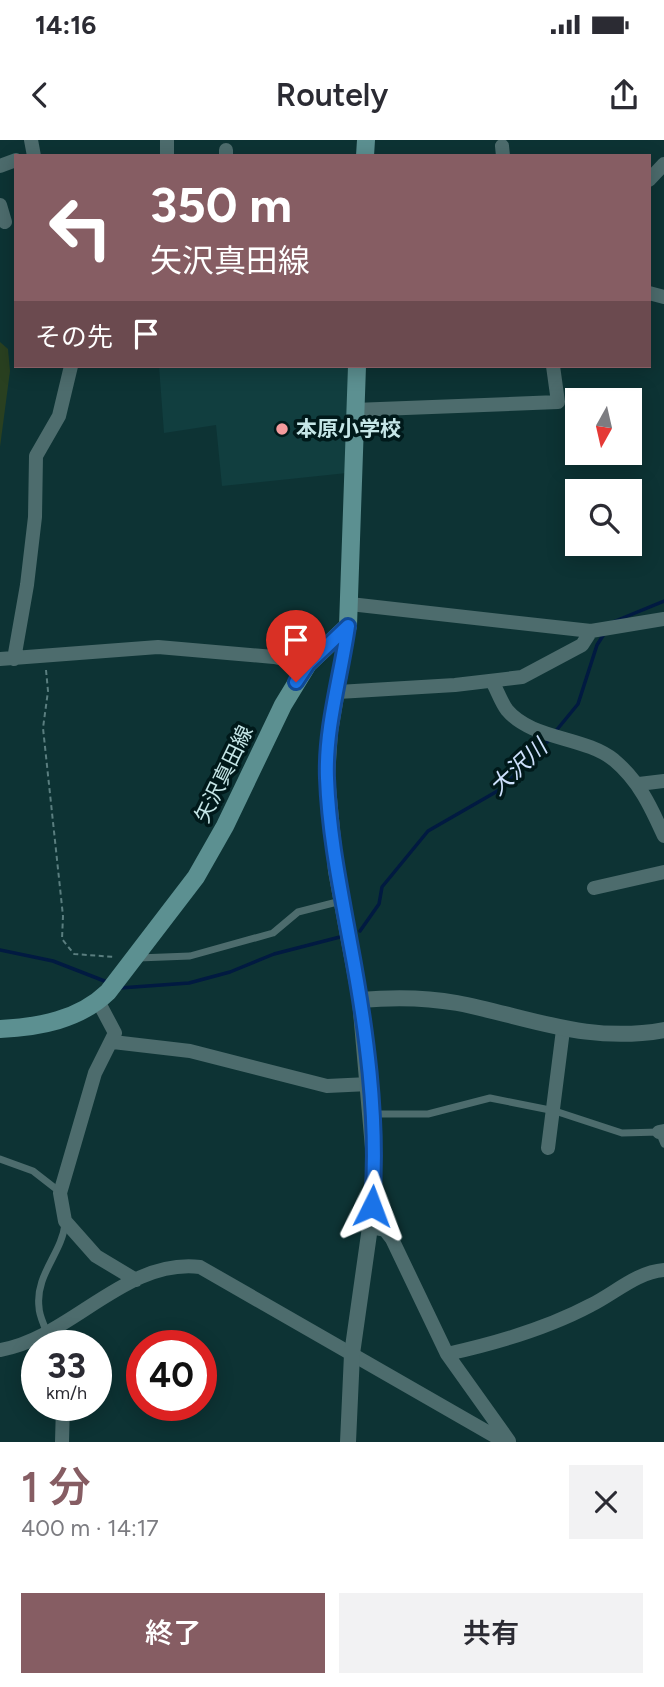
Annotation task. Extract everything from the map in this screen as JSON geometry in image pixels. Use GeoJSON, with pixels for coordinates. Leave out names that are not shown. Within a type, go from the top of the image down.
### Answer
{"type":"FeatureCollection","features":[{"type":"Feature","properties":{"kind":"main road"},"geometry":{"type":"LineString","coordinates":[[348,626],[357,368]]}},
{"type":"Feature","properties":{"kind":"main road","name":"矢沢真田線"},"geometry":{"type":"LineString","coordinates":[[0,1029],[57,1022],[98,1002],[137,958],[196,877],[225,827],[283,705],[308,664],[348,626]]}},
{"type":"Feature","properties":{"kind":"street"},"geometry":{"type":"LineString","coordinates":[[651,178],[664,164]]}},
{"type":"Feature","properties":{"kind":"street"},"geometry":{"type":"LineString","coordinates":[[0,205],[5,222]]}},
{"type":"Feature","properties":{"kind":"street"},"geometry":{"type":"LineString","coordinates":[[70,368],[58,415],[36,456],[33,530],[7,659],[158,647],[274,657],[308,664]]}},
{"type":"Feature","properties":{"kind":"street"},"geometry":{"type":"LineString","coordinates":[[354,410],[558,402],[553,368]]}},
{"type":"Feature","properties":{"kind":"street"},"geometry":{"type":"LineString","coordinates":[[350,604],[591,631],[664,619]]}},
{"type":"Feature","properties":{"kind":"street"},"geometry":{"type":"LineString","coordinates":[[348,626],[330,732],[327,777],[341,900],[360,1000],[372,1114],[373,1185],[370,1227],[352,1354],[348,1442]]}},
{"type":"Feature","properties":{"kind":"street"},"geometry":{"type":"LineString","coordinates":[[338,692],[522,677],[582,645],[591,631]]}},
{"type":"Feature","properties":{"kind":"street"},"geometry":{"type":"LineString","coordinates":[[492,681],[508,711],[530,726],[612,758],[639,784],[663,830]]}},
{"type":"Feature","properties":{"kind":"street"},"geometry":{"type":"LineString","coordinates":[[639,784],[664,781]]}},
{"type":"Feature","properties":{"kind":"street"},"geometry":{"type":"LineString","coordinates":[[594,888],[664,872]]}},
{"type":"Feature","properties":{"kind":"street"},"geometry":{"type":"LineString","coordinates":[[360,1000],[422,998],[459,1004],[563,1030],[618,1034],[664,1030]]}},
{"type":"Feature","properties":{"kind":"street"},"geometry":{"type":"LineString","coordinates":[[98,1002],[114,1027],[113,1042],[95,1073],[60,1193],[65,1221],[96,1256],[136,1280]]}},
{"type":"Feature","properties":{"kind":"street"},"geometry":{"type":"LineString","coordinates":[[548,1149],[555,1111],[563,1030]]}},
{"type":"Feature","properties":{"kind":"street"},"geometry":{"type":"LineString","coordinates":[[113,1042],[190,1051],[327,1086],[369,1084]]}},
{"type":"Feature","properties":{"kind":"street"},"geometry":{"type":"LineString","coordinates":[[370,1227],[385,1230],[392,1239],[447,1354],[508,1442]]}},
{"type":"Feature","properties":{"kind":"street"},"geometry":{"type":"LineString","coordinates":[[61,1330],[136,1280],[176,1264],[200,1267],[508,1442]]}},
{"type":"Feature","properties":{"kind":"street"},"geometry":{"type":"LineString","coordinates":[[447,1354],[503,1342],[590,1306],[643,1275],[664,1270]]}},
{"type":"Feature","properties":{"kind":"street"},"geometry":{"type":"LineString","coordinates":[[0,1350],[21,1347]]}},
{"type":"Feature","properties":{"kind":"street"},"geometry":{"type":"LineString","coordinates":[[62,1442],[63,1421]]}},
{"type":"Feature","properties":{"kind":"lane"},"geometry":{"type":"LineString","coordinates":[[137,958],[190,956],[273,933],[298,912],[341,900]]}},
{"type":"Feature","properties":{"kind":"lane"},"geometry":{"type":"LineString","coordinates":[[372,1114],[428,1114],[490,1098],[555,1111],[622,1133],[662,1135]]}},
{"type":"Feature","properties":{"kind":"lane"},"geometry":{"type":"LineString","coordinates":[[0,1159],[33,1171],[60,1193]]}},
{"type":"Feature","properties":{"kind":"lane"},"geometry":{"type":"LineString","coordinates":[[46,1330],[38,1308],[42,1278],[64,1238],[65,1221]]}},
{"type":"Feature","properties":{"kind":"path"},"geometry":{"type":"LineString","coordinates":[[45,655],[48,691],[43,727],[63,916],[62,939],[74,954],[137,958]]}},
{"type":"Feature","properties":{"kind":"shaded area","name":"本原小学校"},"geometry":{"type":"Polygon","coordinates":[[[159,368],[349,368],[347,473],[222,486],[216,425],[164,433],[159,368]]]}},
{"type":"Feature","properties":{"kind":"green space"},"geometry":{"type":"Polygon","coordinates":[[[0,342],[8,349],[10,371],[0,447],[0,342]]]}},
{"type":"Feature","properties":{"kind":"waterway","name":"大沢川"},"geometry":{"type":"LineString","coordinates":[[613,622],[664,601]]}},
{"type":"Feature","properties":{"kind":"waterway","name":"大沢川"},"geometry":{"type":"LineString","coordinates":[[555,732],[578,704],[597,645],[604,634]]}},
{"type":"Feature","properties":{"kind":"waterway","name":"大沢川"},"geometry":{"type":"LineString","coordinates":[[360,931],[379,904],[382,887],[428,831],[501,789],[551,738]]}},
{"type":"Feature","properties":{"kind":"waterway","name":"大沢川"},"geometry":{"type":"LineString","coordinates":[[120,988],[189,983],[230,972],[274,954],[340,937]]}},
{"type":"Feature","properties":{"kind":"waterway","name":"大沢川"},"geometry":{"type":"LineString","coordinates":[[0,950],[53,961],[107,982]]}},
{"type":"Feature","properties":{"kind":"place","name":"本原小学校"},"geometry":{"type":"Point","coordinates":[282,429]}},
{"type":"Feature","properties":{"kind":"route"},"geometry":{"type":"LineString","coordinates":[[296,682],[308,664],[348,626],[330,732],[327,777],[336,870],[360,1000],[369,1084],[374,1159],[372,1206]]}}]}
